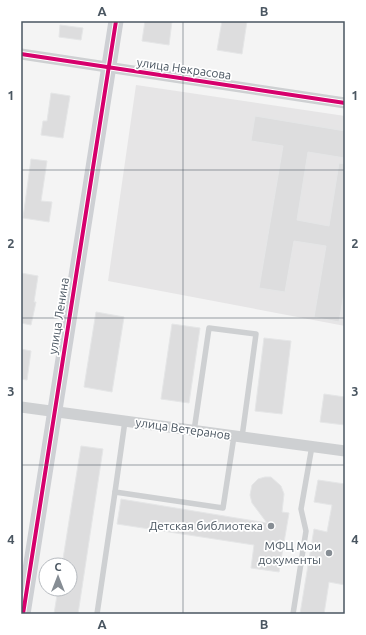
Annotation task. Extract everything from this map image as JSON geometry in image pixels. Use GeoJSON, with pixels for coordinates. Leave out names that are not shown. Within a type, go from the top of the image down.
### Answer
{"type":"FeatureCollection","features":[{"type":"Feature","properties":{"kind":"street","name":"улица Ленина"},"geometry":{"type":"LineString","coordinates":[[23,614],[107,68],[116,21]]}},
{"type":"Feature","properties":{"kind":"street","name":"улица Некрасова"},"geometry":{"type":"LineString","coordinates":[[21,54],[345,103]]}},
{"type":"Feature","properties":{"kind":"street","name":"улица Ветеранов"},"geometry":{"type":"LineString","coordinates":[[21,407],[345,451]]}},
{"type":"Feature","properties":{"kind":"lane"},"geometry":{"type":"LineString","coordinates":[[114,492],[223,508],[238,436],[256,334],[209,328],[194,431]]}},
{"type":"Feature","properties":{"kind":"lane"},"geometry":{"type":"LineString","coordinates":[[97,614],[125,421]]}},
{"type":"Feature","properties":{"kind":"lane"},"geometry":{"type":"LineString","coordinates":[[293,614],[306,531],[301,509],[312,446]]}},
{"type":"Feature","properties":{"kind":"shaded area"},"geometry":{"type":"Polygon","coordinates":[[[136,85],[345,116],[345,326],[108,281],[136,85]]]}},
{"type":"Feature","properties":{"kind":"building"},"geometry":{"type":"Polygon","coordinates":[[[145,21],[172,21],[169,45],[142,41],[145,21]]]}},
{"type":"Feature","properties":{"kind":"building"},"geometry":{"type":"Polygon","coordinates":[[[222,21],[247,21],[242,54],[217,50],[222,21]]]}},
{"type":"Feature","properties":{"kind":"building"},"geometry":{"type":"Polygon","coordinates":[[[60,25],[83,28],[81,40],[59,37],[60,25]]]}},
{"type":"Feature","properties":{"kind":"building"},"geometry":{"type":"Polygon","coordinates":[[[51,93],[70,96],[63,138],[41,135],[43,121],[47,121],[51,93]]]}},
{"type":"Feature","properties":{"kind":"building"},"geometry":{"type":"Polygon","coordinates":[[[255,116],[345,131],[345,158],[308,152],[297,220],[329,226],[339,163],[345,164],[345,287],[339,322],[314,317],[326,246],[294,241],[285,292],[259,288],[283,146],[251,141],[255,116]]]}},
{"type":"Feature","properties":{"kind":"building"},"geometry":{"type":"Polygon","coordinates":[[[31,159],[47,161],[41,201],[52,202],[49,222],[23,218],[31,159]]]}},
{"type":"Feature","properties":{"kind":"building"},"geometry":{"type":"Polygon","coordinates":[[[21,273],[38,276],[34,302],[36,302],[31,325],[21,323],[21,273]]]}},
{"type":"Feature","properties":{"kind":"building"},"geometry":{"type":"Polygon","coordinates":[[[96,312],[124,317],[112,392],[84,387],[96,312]]]}},
{"type":"Feature","properties":{"kind":"building"},"geometry":{"type":"Polygon","coordinates":[[[172,324],[200,328],[189,403],[161,399],[172,324]]]}},
{"type":"Feature","properties":{"kind":"building"},"geometry":{"type":"Polygon","coordinates":[[[264,338],[291,341],[282,414],[255,411],[264,338]]]}},
{"type":"Feature","properties":{"kind":"building"},"geometry":{"type":"Polygon","coordinates":[[[21,349],[31,351],[27,380],[21,379],[21,349]]]}},
{"type":"Feature","properties":{"kind":"building"},"geometry":{"type":"Polygon","coordinates":[[[324,394],[345,397],[345,425],[320,422],[324,394]]]}},
{"type":"Feature","properties":{"kind":"building"},"geometry":{"type":"Polygon","coordinates":[[[81,446],[103,449],[78,614],[54,614],[57,597],[78,597],[78,557],[63,557],[81,446]]]}},
{"type":"Feature","properties":{"kind":"building"},"geometry":{"type":"Polygon","coordinates":[[[271,477],[281,486],[284,494],[282,512],[289,513],[279,572],[251,568],[254,545],[117,524],[121,499],[267,523],[252,503],[250,495],[252,485],[258,479],[271,477]]]}},
{"type":"Feature","properties":{"kind":"building"},"geometry":{"type":"Polygon","coordinates":[[[318,480],[345,484],[345,585],[329,582],[324,614],[300,614],[314,529],[327,532],[332,505],[314,502],[318,480]]]}},
{"type":"Feature","properties":{"kind":"cycle path"},"geometry":{"type":"LineString","coordinates":[[23,614],[116,21]]}},
{"type":"Feature","properties":{"kind":"cycle path"},"geometry":{"type":"LineString","coordinates":[[21,54],[345,103]]}},
{"type":"Feature","properties":{"kind":"place","name":"Детская библиотека"},"geometry":{"type":"Point","coordinates":[271,526]}},
{"type":"Feature","properties":{"kind":"place","name":"МФЦ Мои документы"},"geometry":{"type":"Point","coordinates":[329,553]}}]}
